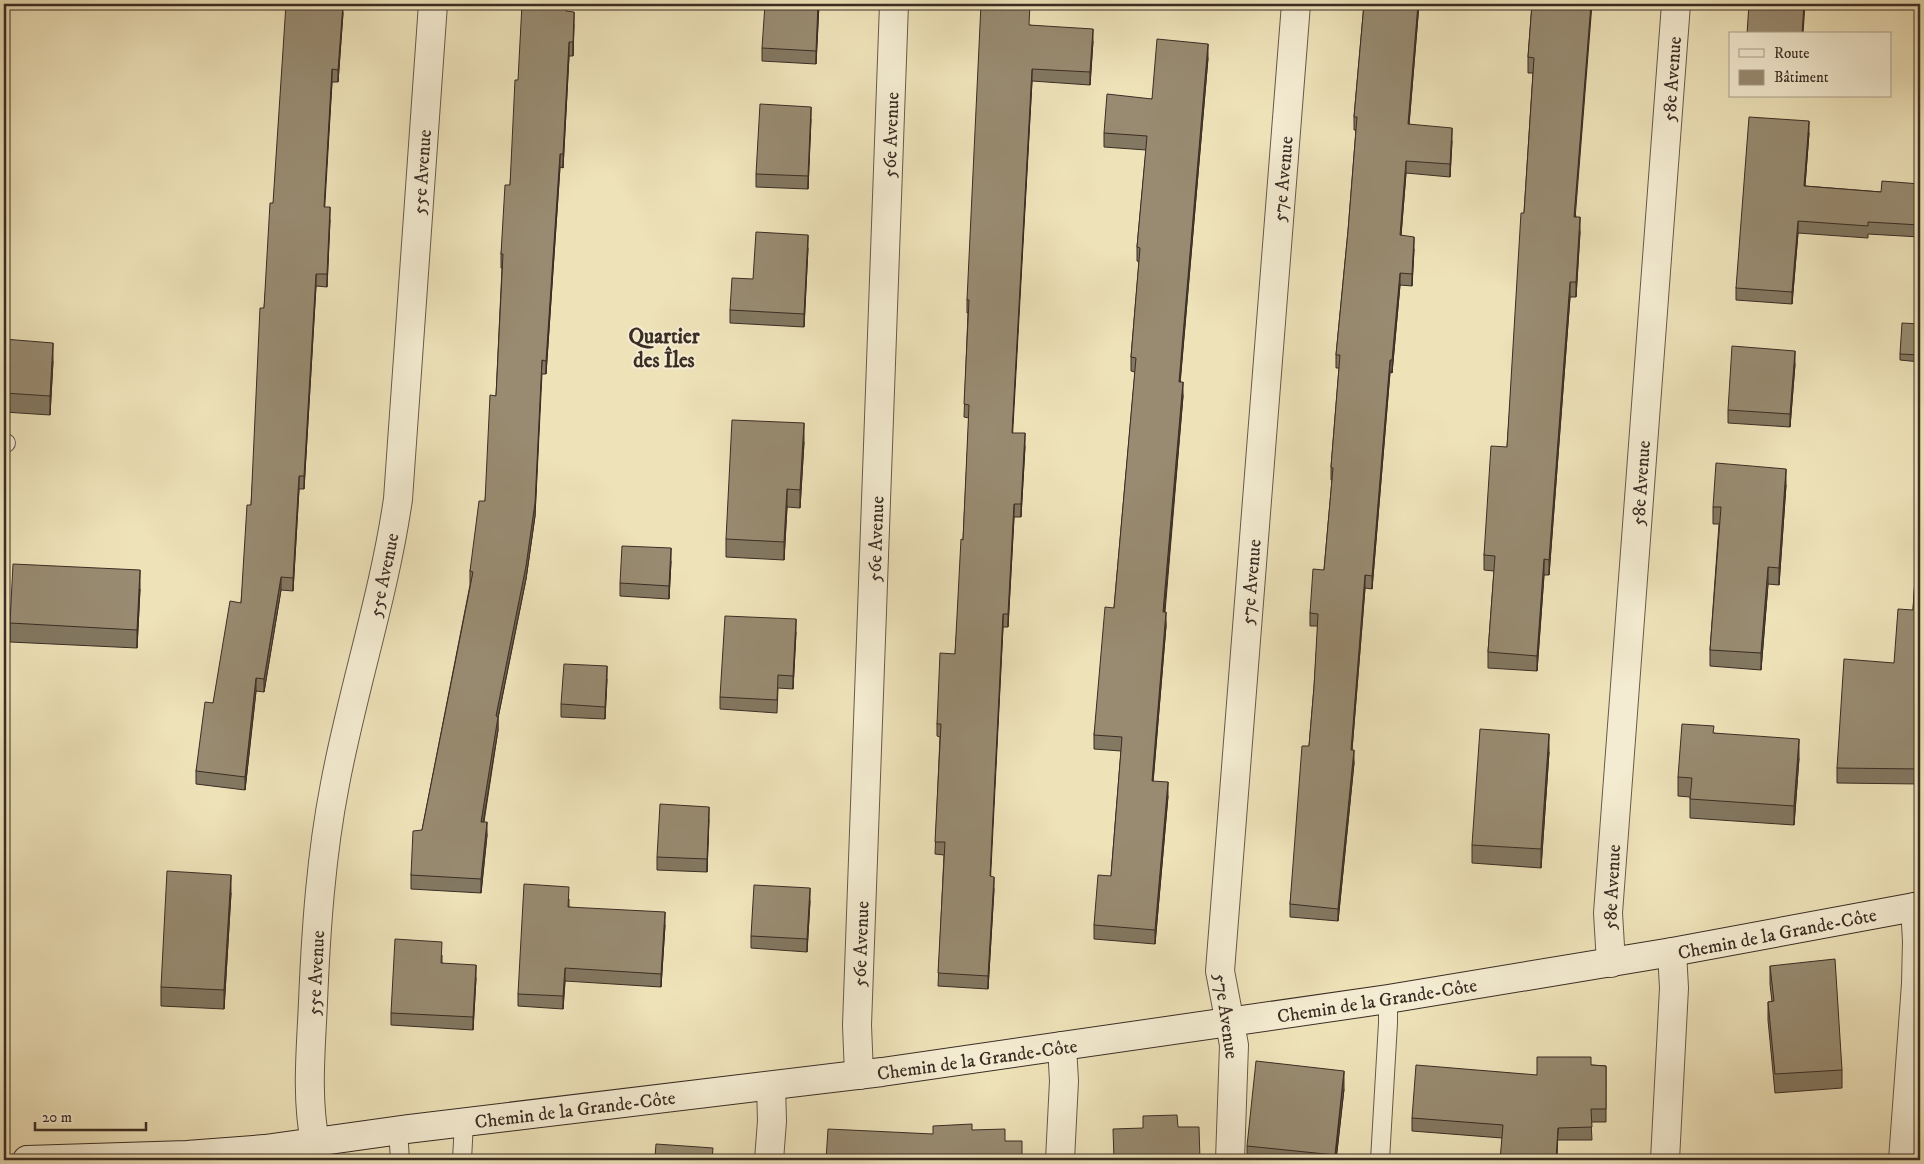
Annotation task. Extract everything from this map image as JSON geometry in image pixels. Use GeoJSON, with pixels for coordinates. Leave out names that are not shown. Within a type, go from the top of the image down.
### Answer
{"type":"FeatureCollection","features":[{"type":"Feature","properties":{"kind":"street","name":"55e Avenue"},"geometry":{"type":"LineString","coordinates":[[316,1151],[310,1117],[309,1091],[314,972],[324,851],[335,783],[388,555],[398,499],[433,4]]}},
{"type":"Feature","properties":{"kind":"street","name":"56e Avenue"},"geometry":{"type":"LineString","coordinates":[[858,1075],[857,1025],[894,4]]}},
{"type":"Feature","properties":{"kind":"street","name":"57e Avenue"},"geometry":{"type":"LineString","coordinates":[[1230,1160],[1234,1045],[1220,971],[1296,4]]}},
{"type":"Feature","properties":{"kind":"street","name":"58e Avenue"},"geometry":{"type":"LineString","coordinates":[[1611,962],[1608,912],[1676,4]]}},
{"type":"Feature","properties":{"kind":"street","name":"Chemin de la Grande-Côte"},"geometry":{"type":"LineString","coordinates":[[42,1160],[203,1157],[265,1149],[316,1151],[398,1130],[858,1075],[1388,999],[1672,952],[1918,906]]}},
{"type":"Feature","properties":{"kind":"street"},"geometry":{"type":"LineString","coordinates":[[1903,1160],[1916,984],[1918,906]]}},
{"type":"Feature","properties":{"kind":"street"},"geometry":{"type":"LineString","coordinates":[[1665,1160],[1674,988],[1672,952]]}},
{"type":"Feature","properties":{"kind":"street"},"geometry":{"type":"LineString","coordinates":[[1060,1160],[1064,1082],[1062,1046]]}},
{"type":"Feature","properties":{"kind":"street"},"geometry":{"type":"LineString","coordinates":[[769,1160],[772,1121],[771,1086]]}},
{"type":"Feature","properties":{"kind":"lane"},"geometry":{"type":"LineString","coordinates":[[1380,1160],[1388,999]]}},
{"type":"Feature","properties":{"kind":"lane"},"geometry":{"type":"LineString","coordinates":[[462,1160],[464,1122]]}},
{"type":"Feature","properties":{"kind":"lane"},"geometry":{"type":"LineString","coordinates":[[398,1130],[400,1160]]}},
{"type":"Feature","properties":{"kind":"building"},"geometry":{"type":"Polygon","coordinates":[[[286,4],[343,4],[338,70],[332,69],[324,207],[330,207],[327,274],[316,274],[304,476],[299,476],[293,578],[281,577],[264,679],[256,678],[245,777],[196,771],[205,702],[213,703],[230,601],[241,603],[247,505],[251,505],[260,308],[264,308],[270,203],[273,203],[286,4]]]}},
{"type":"Feature","properties":{"kind":"building"},"geometry":{"type":"Polygon","coordinates":[[[522,4],[566,4],[566,11],[574,12],[573,42],[569,42],[563,154],[560,154],[546,361],[542,360],[535,503],[526,566],[496,716],[498,717],[481,822],[487,822],[481,879],[411,875],[413,831],[422,830],[473,572],[470,571],[479,501],[485,501],[490,395],[496,396],[505,185],[510,185],[515,80],[518,80],[522,4]]]}},
{"type":"Feature","properties":{"kind":"building"},"geometry":{"type":"Polygon","coordinates":[[[765,4],[818,4],[816,51],[762,48],[765,4]]]}},
{"type":"Feature","properties":{"kind":"building"},"geometry":{"type":"Polygon","coordinates":[[[981,4],[1030,4],[1029,25],[1093,29],[1090,72],[1032,69],[1012,433],[1025,433],[1021,504],[1014,504],[1008,614],[1003,614],[990,876],[994,877],[988,976],[938,973],[945,842],[935,842],[941,724],[937,724],[940,653],[955,654],[961,539],[963,540],[969,405],[964,404],[969,300],[967,300],[981,4]]]}},
{"type":"Feature","properties":{"kind":"building"},"geometry":{"type":"Polygon","coordinates":[[[1364,4],[1418,4],[1408,124],[1452,128],[1450,164],[1406,161],[1400,235],[1414,237],[1412,274],[1400,273],[1392,360],[1390,360],[1372,576],[1365,575],[1351,750],[1354,750],[1338,909],[1290,904],[1302,746],[1309,746],[1314,687],[1318,614],[1310,613],[1313,569],[1324,570],[1333,468],[1331,467],[1340,355],[1336,355],[1348,231],[1357,117],[1354,117],[1364,4]]]}},
{"type":"Feature","properties":{"kind":"building"},"geometry":{"type":"Polygon","coordinates":[[[1532,4],[1591,4],[1574,217],[1580,217],[1576,282],[1570,282],[1549,560],[1544,559],[1537,656],[1488,652],[1495,556],[1484,555],[1491,446],[1507,447],[1521,213],[1524,213],[1534,58],[1528,57],[1532,4]]]}},
{"type":"Feature","properties":{"kind":"building"},"geometry":{"type":"Polygon","coordinates":[[[1749,4],[1804,4],[1802,32],[1747,32],[1749,4]]]}},
{"type":"Feature","properties":{"kind":"building"},"geometry":{"type":"Polygon","coordinates":[[[1157,39],[1208,44],[1179,382],[1183,382],[1163,612],[1166,612],[1152,781],[1168,782],[1155,930],[1094,925],[1098,875],[1111,876],[1122,737],[1094,735],[1105,607],[1114,608],[1136,358],[1131,357],[1140,248],[1137,247],[1147,136],[1104,133],[1107,94],[1152,99],[1157,39]]]}},
{"type":"Feature","properties":{"kind":"building"},"geometry":{"type":"Polygon","coordinates":[[[760,104],[811,107],[808,176],[756,174],[760,104]]]}},
{"type":"Feature","properties":{"kind":"building"},"geometry":{"type":"Polygon","coordinates":[[[1749,117],[1809,121],[1804,186],[1881,192],[1882,181],[1920,184],[1920,225],[1868,222],[1868,226],[1798,221],[1792,292],[1736,288],[1749,117]]]}},
{"type":"Feature","properties":{"kind":"building"},"geometry":{"type":"Polygon","coordinates":[[[756,232],[808,235],[804,314],[730,310],[732,278],[753,279],[756,232]]]}},
{"type":"Feature","properties":{"kind":"building"},"geometry":{"type":"Polygon","coordinates":[[[1902,323],[1920,324],[1920,355],[1900,354],[1902,323]]]}},
{"type":"Feature","properties":{"kind":"building"},"geometry":{"type":"Polygon","coordinates":[[[4,339],[53,343],[50,396],[4,393],[4,339]]]}},
{"type":"Feature","properties":{"kind":"building"},"geometry":{"type":"Polygon","coordinates":[[[1732,346],[1795,351],[1790,414],[1728,410],[1732,346]]]}},
{"type":"Feature","properties":{"kind":"building"},"geometry":{"type":"Polygon","coordinates":[[[732,420],[804,423],[800,490],[787,489],[784,542],[726,539],[732,420]]]}},
{"type":"Feature","properties":{"kind":"building"},"geometry":{"type":"Polygon","coordinates":[[[1716,463],[1786,469],[1779,568],[1768,567],[1761,653],[1710,650],[1721,507],[1713,507],[1716,463]]]}},
{"type":"Feature","properties":{"kind":"building"},"geometry":{"type":"Polygon","coordinates":[[[1920,501],[1920,769],[1837,768],[1844,659],[1894,663],[1898,609],[1913,610],[1920,501]]]}},
{"type":"Feature","properties":{"kind":"building"},"geometry":{"type":"Polygon","coordinates":[[[622,546],[671,548],[669,586],[620,583],[622,546]]]}},
{"type":"Feature","properties":{"kind":"building"},"geometry":{"type":"Polygon","coordinates":[[[13,564],[140,570],[137,630],[10,623],[13,564]]]}},
{"type":"Feature","properties":{"kind":"building"},"geometry":{"type":"Polygon","coordinates":[[[725,616],[796,619],[793,676],[778,675],[777,700],[720,697],[725,616]]]}},
{"type":"Feature","properties":{"kind":"building"},"geometry":{"type":"Polygon","coordinates":[[[564,664],[607,666],[605,707],[561,704],[564,664]]]}},
{"type":"Feature","properties":{"kind":"building"},"geometry":{"type":"Polygon","coordinates":[[[1682,724],[1714,726],[1713,733],[1799,739],[1794,806],[1690,799],[1692,778],[1678,777],[1682,724]]]}},
{"type":"Feature","properties":{"kind":"building"},"geometry":{"type":"Polygon","coordinates":[[[1480,729],[1549,734],[1541,849],[1472,845],[1480,729]]]}},
{"type":"Feature","properties":{"kind":"building"},"geometry":{"type":"Polygon","coordinates":[[[660,804],[709,807],[707,859],[657,857],[660,804]]]}},
{"type":"Feature","properties":{"kind":"building"},"geometry":{"type":"Polygon","coordinates":[[[167,871],[231,875],[224,990],[161,987],[167,871]]]}},
{"type":"Feature","properties":{"kind":"building"},"geometry":{"type":"Polygon","coordinates":[[[524,884],[569,887],[568,907],[665,912],[661,974],[565,968],[563,996],[518,994],[524,884]]]}},
{"type":"Feature","properties":{"kind":"building"},"geometry":{"type":"Polygon","coordinates":[[[754,885],[810,888],[807,939],[751,936],[754,885]]]}},
{"type":"Feature","properties":{"kind":"building"},"geometry":{"type":"Polygon","coordinates":[[[395,939],[442,942],[441,963],[476,965],[473,1017],[391,1013],[395,939]]]}},
{"type":"Feature","properties":{"kind":"building"},"geometry":{"type":"Polygon","coordinates":[[[1835,959],[1842,1070],[1775,1074],[1768,1002],[1774,1001],[1770,966],[1835,959]]]}},
{"type":"Feature","properties":{"kind":"building"},"geometry":{"type":"Polygon","coordinates":[[[1537,1057],[1591,1057],[1591,1065],[1606,1066],[1606,1109],[1591,1109],[1592,1127],[1558,1128],[1556,1160],[1500,1160],[1503,1125],[1412,1118],[1416,1065],[1537,1075],[1537,1057]]]}},
{"type":"Feature","properties":{"kind":"building"},"geometry":{"type":"Polygon","coordinates":[[[1256,1061],[1344,1071],[1335,1155],[1247,1146],[1256,1061]]]}},
{"type":"Feature","properties":{"kind":"building"},"geometry":{"type":"Polygon","coordinates":[[[1177,1115],[1178,1127],[1199,1127],[1200,1160],[1114,1160],[1113,1129],[1143,1128],[1143,1116],[1177,1115]]]}},
{"type":"Feature","properties":{"kind":"building"},"geometry":{"type":"Polygon","coordinates":[[[972,1124],[972,1130],[1005,1129],[1005,1141],[1022,1141],[1022,1160],[826,1160],[828,1129],[933,1134],[933,1126],[972,1124]]]}},
{"type":"Feature","properties":{"kind":"building"},"geometry":{"type":"Polygon","coordinates":[[[656,1144],[713,1148],[712,1160],[625,1160],[625,1155],[655,1157],[656,1144]]]}},
{"type":"Feature","properties":{"kind":"building"},"geometry":{"type":"Polygon","coordinates":[[[1737,1156],[1784,1159],[1737,1160],[1737,1156]]]}},
{"type":"Feature","properties":{"kind":"district","name":"Quartier des Îles"},"geometry":{"type":"Point","coordinates":[664,348]}}]}
